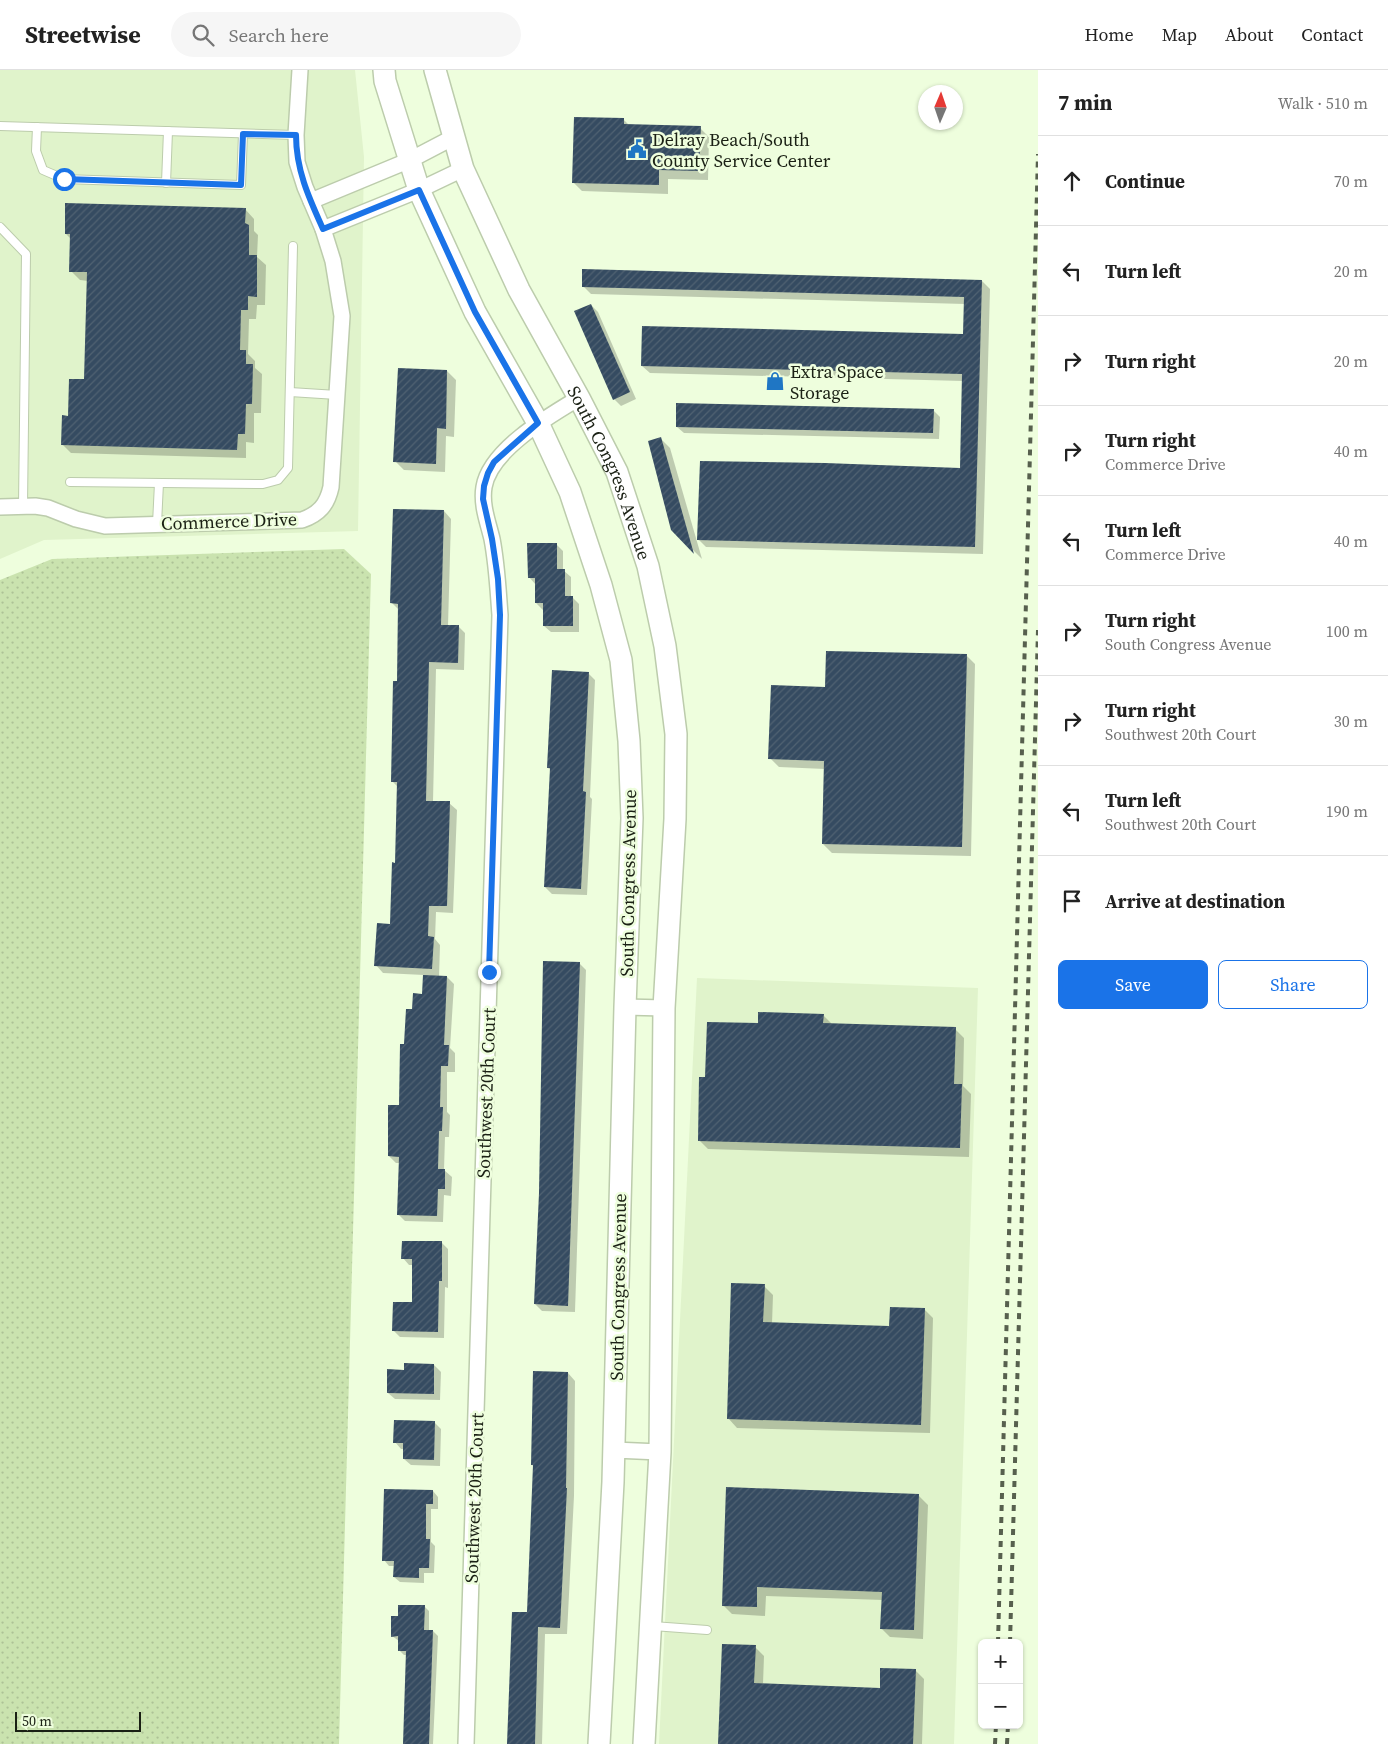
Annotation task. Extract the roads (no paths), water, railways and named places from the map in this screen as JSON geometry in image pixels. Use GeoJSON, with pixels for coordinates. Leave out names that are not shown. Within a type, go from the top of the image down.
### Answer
{"type":"FeatureCollection","features":[{"type":"Feature","properties":{"kind":"main road","name":"South Congress Avenue"},"geometry":{"type":"LineString","coordinates":[[384,70],[385,81],[419,190],[475,312],[538,423],[570,492],[601,585],[621,660],[629,741],[632,818],[625,1007],[614,1450],[599,1744]]}},
{"type":"Feature","properties":{"kind":"main road","name":"South Congress Avenue"},"geometry":{"type":"LineString","coordinates":[[435,70],[463,169],[519,290],[579,398],[617,472],[648,566],[665,646],[676,734],[676,819],[664,1008],[660,1452],[644,1744]]}},
{"type":"Feature","properties":{"kind":"street","name":"Commerce Drive"},"geometry":{"type":"LineString","coordinates":[[0,507],[48,508],[76,519],[105,526],[302,520],[313,516],[325,504],[331,487],[342,316],[333,261],[323,229],[300,175],[297,162],[296,135],[300,70]]}},
{"type":"Feature","properties":{"kind":"street"},"geometry":{"type":"LineString","coordinates":[[311,201],[410,160],[454,137]]}},
{"type":"Feature","properties":{"kind":"street"},"geometry":{"type":"LineString","coordinates":[[323,229],[419,190],[463,169]]}},
{"type":"Feature","properties":{"kind":"street","name":"Southwest 20th Court"},"geometry":{"type":"LineString","coordinates":[[466,1744],[500,615],[498,579],[483,499],[484,486],[494,462],[538,423],[579,398]]}},
{"type":"Feature","properties":{"kind":"street"},"geometry":{"type":"LineString","coordinates":[[625,1007],[664,1008]]}},
{"type":"Feature","properties":{"kind":"street"},"geometry":{"type":"LineString","coordinates":[[614,1450],[660,1452]]}},
{"type":"Feature","properties":{"kind":"lane"},"geometry":{"type":"LineString","coordinates":[[0,126],[296,135]]}},
{"type":"Feature","properties":{"kind":"lane"},"geometry":{"type":"LineString","coordinates":[[37,127],[36,151],[43,170],[64,179],[166,183],[241,185],[243,134]]}},
{"type":"Feature","properties":{"kind":"lane"},"geometry":{"type":"LineString","coordinates":[[166,183],[168,132]]}},
{"type":"Feature","properties":{"kind":"lane"},"geometry":{"type":"LineString","coordinates":[[0,227],[26,254],[23,506]]}},
{"type":"Feature","properties":{"kind":"lane"},"geometry":{"type":"LineString","coordinates":[[70,482],[264,484],[278,480],[288,468],[293,246]]}},
{"type":"Feature","properties":{"kind":"lane"},"geometry":{"type":"LineString","coordinates":[[290,392],[337,395]]}},
{"type":"Feature","properties":{"kind":"lane"},"geometry":{"type":"LineString","coordinates":[[157,524],[159,483]]}},
{"type":"Feature","properties":{"kind":"lane"},"geometry":{"type":"LineString","coordinates":[[650,1626],[707,1630]]}},
{"type":"Feature","properties":{"kind":"railway"},"geometry":{"type":"LineString","coordinates":[[998,1639],[1038,154]]}},
{"type":"Feature","properties":{"kind":"railway"},"geometry":{"type":"LineString","coordinates":[[1010,1639],[1038,630]]}},
{"type":"Feature","properties":{"kind":"railway"},"geometry":{"type":"LineString","coordinates":[[995,1744],[996,1729]]}},
{"type":"Feature","properties":{"kind":"railway"},"geometry":{"type":"LineString","coordinates":[[1007,1744],[1008,1729]]}},
{"type":"Feature","properties":{"kind":"place","name":"Delray Beach/South County Service Center"},"geometry":{"type":"Point","coordinates":[637,149]}},
{"type":"Feature","properties":{"kind":"place","name":"Extra Space Storage"},"geometry":{"type":"Point","coordinates":[775,381]}}]}
